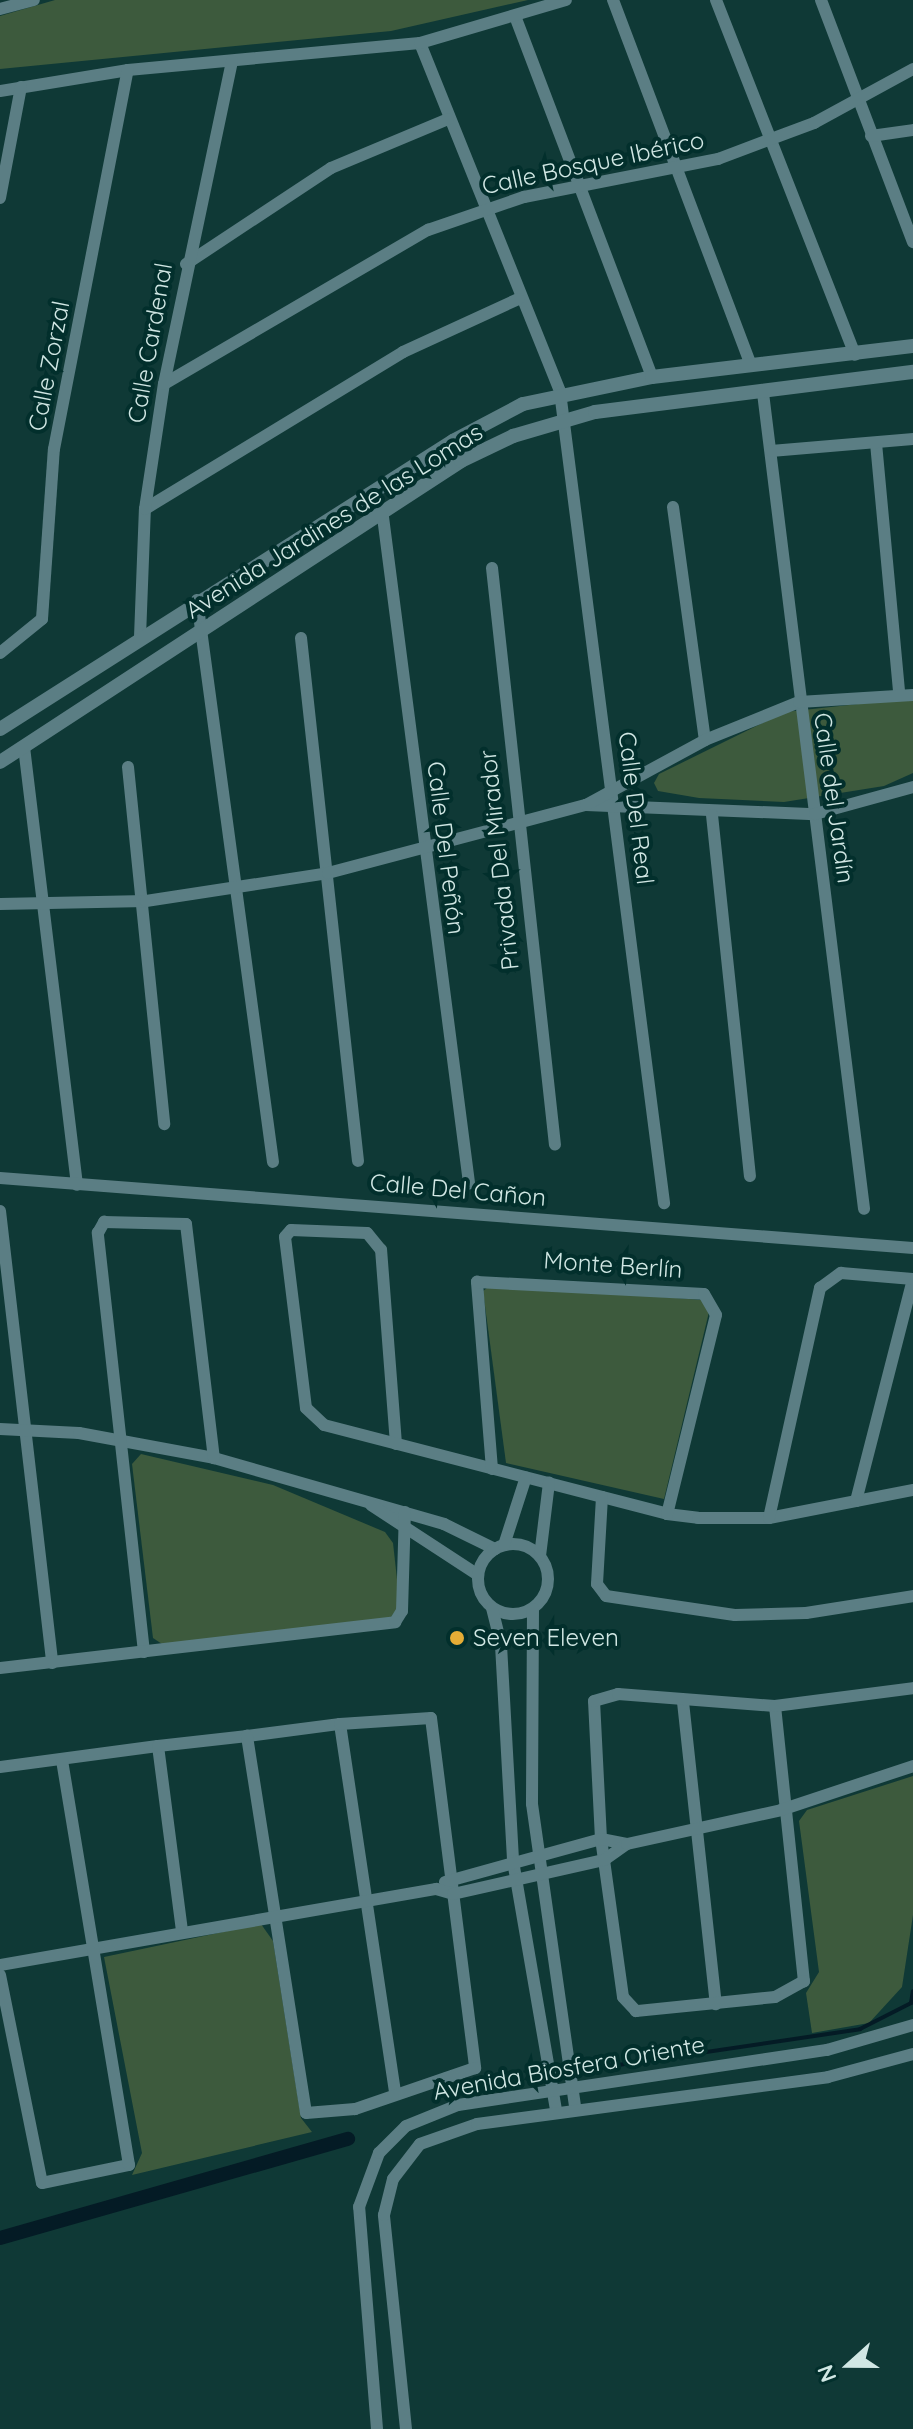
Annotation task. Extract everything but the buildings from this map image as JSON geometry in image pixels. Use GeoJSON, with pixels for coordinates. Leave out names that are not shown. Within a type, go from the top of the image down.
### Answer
{"type":"FeatureCollection","features":[{"type":"Feature","properties":{"kind":"street"},"geometry":{"type":"LineString","coordinates":[[0,9],[34,0]]}},
{"type":"Feature","properties":{"kind":"street"},"geometry":{"type":"LineString","coordinates":[[0,91],[128,70],[420,43],[566,0]]}},
{"type":"Feature","properties":{"kind":"street"},"geometry":{"type":"LineString","coordinates":[[613,0],[751,366]]}},
{"type":"Feature","properties":{"kind":"street"},"geometry":{"type":"LineString","coordinates":[[716,0],[855,355]]}},
{"type":"Feature","properties":{"kind":"street"},"geometry":{"type":"LineString","coordinates":[[821,0],[913,242]]}},
{"type":"Feature","properties":{"kind":"street"},"geometry":{"type":"LineString","coordinates":[[515,16],[652,377]]}},
{"type":"Feature","properties":{"kind":"street","name":"Calle Del Real"},"geometry":{"type":"LineString","coordinates":[[420,43],[518,299],[560,392],[664,1203]]}},
{"type":"Feature","properties":{"kind":"street","name":"Calle Cardenal"},"geometry":{"type":"LineString","coordinates":[[140,637],[145,509],[164,384],[186,264],[232,61]]}},
{"type":"Feature","properties":{"kind":"street","name":"Calle Bosque Ibérico"},"geometry":{"type":"LineString","coordinates":[[164,384],[356,267],[484,207],[676,169],[770,142],[859,102],[913,69]]}},
{"type":"Feature","properties":{"kind":"street","name":"Calle Zorzal"},"geometry":{"type":"LineString","coordinates":[[0,653],[42,619],[54,449],[128,70]]}},
{"type":"Feature","properties":{"kind":"street"},"geometry":{"type":"LineString","coordinates":[[0,198],[21,87]]}},
{"type":"Feature","properties":{"kind":"street"},"geometry":{"type":"LineString","coordinates":[[186,264],[331,168],[448,119]]}},
{"type":"Feature","properties":{"kind":"street"},"geometry":{"type":"LineString","coordinates":[[871,136],[913,130]]}},
{"type":"Feature","properties":{"kind":"street"},"geometry":{"type":"LineString","coordinates":[[145,509],[403,352],[518,299]]}},
{"type":"Feature","properties":{"kind":"street","name":"Avenida Jardines de las Lomas"},"geometry":{"type":"LineString","coordinates":[[0,729],[197,600],[489,420],[560,392],[652,377],[913,346]]}},
{"type":"Feature","properties":{"kind":"street","name":"Avenida Jardines de las Lomas"},"geometry":{"type":"LineString","coordinates":[[0,762],[383,517],[461,461],[565,418],[913,372]]}},
{"type":"Feature","properties":{"kind":"street","name":"Calle del Jardín"},"geometry":{"type":"LineString","coordinates":[[763,393],[864,1209]]}},
{"type":"Feature","properties":{"kind":"street"},"geometry":{"type":"LineString","coordinates":[[771,451],[913,439]]}},
{"type":"Feature","properties":{"kind":"street"},"geometry":{"type":"LineString","coordinates":[[876,443],[899,693]]}},
{"type":"Feature","properties":{"kind":"street"},"geometry":{"type":"LineString","coordinates":[[673,507],[705,740]]}},
{"type":"Feature","properties":{"kind":"street","name":"Calle Del Peñón"},"geometry":{"type":"LineString","coordinates":[[383,517],[423,847],[469,1183]]}},
{"type":"Feature","properties":{"kind":"street","name":"Privada Del Mirador"},"geometry":{"type":"LineString","coordinates":[[492,568],[516,824],[555,1145]]}},
{"type":"Feature","properties":{"kind":"street"},"geometry":{"type":"LineString","coordinates":[[197,600],[273,1162]]}},
{"type":"Feature","properties":{"kind":"street"},"geometry":{"type":"LineString","coordinates":[[301,638],[358,1161]]}},
{"type":"Feature","properties":{"kind":"street"},"geometry":{"type":"LineString","coordinates":[[0,904],[45,906],[146,901],[236,892],[328,873],[586,805],[705,740],[799,702],[899,693],[913,695]]}},
{"type":"Feature","properties":{"kind":"street"},"geometry":{"type":"LineString","coordinates":[[24,747],[77,1185]]}},
{"type":"Feature","properties":{"kind":"street"},"geometry":{"type":"LineString","coordinates":[[128,767],[146,901],[164,1124]]}},
{"type":"Feature","properties":{"kind":"street"},"geometry":{"type":"LineString","coordinates":[[586,805],[712,815],[815,814],[913,787]]}},
{"type":"Feature","properties":{"kind":"street"},"geometry":{"type":"LineString","coordinates":[[712,815],[750,1176]]}},
{"type":"Feature","properties":{"kind":"street","name":"Calle Del Cañon"},"geometry":{"type":"LineString","coordinates":[[0,1178],[913,1248]]}},
{"type":"Feature","properties":{"kind":"street"},"geometry":{"type":"LineString","coordinates":[[0,1211],[28,1430],[52,1663]]}},
{"type":"Feature","properties":{"kind":"street"},"geometry":{"type":"LineString","coordinates":[[144,1652],[101,1225],[185,1221],[214,1458]]}},
{"type":"Feature","properties":{"kind":"street"},"geometry":{"type":"LineString","coordinates":[[396,1444],[375,1240],[367,1233],[291,1230],[285,1237],[311,1418],[396,1444],[667,1514],[769,1518],[913,1490]]}},
{"type":"Feature","properties":{"kind":"street"},"geometry":{"type":"LineString","coordinates":[[769,1518],[820,1288],[841,1273],[913,1279],[856,1501]]}},
{"type":"Feature","properties":{"kind":"street","name":"Monte Berlín"},"geometry":{"type":"LineString","coordinates":[[492,1469],[477,1282],[704,1294],[716,1315],[667,1514]]}},
{"type":"Feature","properties":{"kind":"street"},"geometry":{"type":"LineString","coordinates":[[0,1429],[121,1439],[214,1458],[405,1512],[499,1547],[540,1556]]}},
{"type":"Feature","properties":{"kind":"street"},"geometry":{"type":"LineString","coordinates":[[478,1575],[499,1547],[526,1477]]}},
{"type":"Feature","properties":{"kind":"street"},"geometry":{"type":"LineString","coordinates":[[549,1483],[540,1556],[548,1584],[533,1609],[528,1756],[537,1855],[575,2108]]}},
{"type":"Feature","properties":{"kind":"street"},"geometry":{"type":"LineString","coordinates":[[602,1497],[597,1584],[606,1596],[735,1615],[806,1613],[913,1596]]}},
{"type":"Feature","properties":{"kind":"street"},"geometry":{"type":"LineString","coordinates":[[368,1503],[404,1533],[478,1575],[492,1608],[501,1645],[513,1861],[556,2110]]}},
{"type":"Feature","properties":{"kind":"street"},"geometry":{"type":"LineString","coordinates":[[0,1668],[395,1622],[402,1611],[405,1512]]}},
{"type":"Feature","properties":{"kind":"street"},"geometry":{"type":"LineString","coordinates":[[492,1608],[512,1615],[533,1609]]}},
{"type":"Feature","properties":{"kind":"street"},"geometry":{"type":"LineString","coordinates":[[775,1706],[781,1810],[804,1981],[784,1994],[716,2004],[632,2009],[623,1997],[601,1839],[590,1713],[599,1698],[775,1706],[913,1688]]}},
{"type":"Feature","properties":{"kind":"street"},"geometry":{"type":"LineString","coordinates":[[683,1702],[692,1831],[716,2004]]}},
{"type":"Feature","properties":{"kind":"street"},"geometry":{"type":"LineString","coordinates":[[0,1767],[340,1724],[423,1716],[436,1724],[453,1894],[478,2063],[472,2069],[312,2117],[305,2111],[271,1917],[247,1736]]}},
{"type":"Feature","properties":{"kind":"street"},"geometry":{"type":"LineString","coordinates":[[340,1724],[364,1902],[395,2091]]}},
{"type":"Feature","properties":{"kind":"street"},"geometry":{"type":"LineString","coordinates":[[158,1746],[182,1931]]}},
{"type":"Feature","properties":{"kind":"street"},"geometry":{"type":"LineString","coordinates":[[0,1975],[41,2181],[50,2186],[126,2167],[132,2159],[88,1948],[62,1759]]}},
{"type":"Feature","properties":{"kind":"street"},"geometry":{"type":"LineString","coordinates":[[436,1889],[451,1877],[601,1839],[627,1844],[781,1810],[913,1766]]}},
{"type":"Feature","properties":{"kind":"street"},"geometry":{"type":"LineString","coordinates":[[0,1965],[436,1889],[453,1894],[604,1860],[627,1844]]}},
{"type":"Feature","properties":{"kind":"street","name":"Avenida Biosfera Oriente"},"geometry":{"type":"LineString","coordinates":[[377,2429],[358,2227],[369,2172],[391,2139],[421,2117],[552,2089],[827,2050],[913,2025]]}},
{"type":"Feature","properties":{"kind":"street","name":"Avenida Biosfera Oriente"},"geometry":{"type":"LineString","coordinates":[[406,2429],[383,2238],[393,2179],[409,2153],[436,2136],[556,2110],[828,2077],[913,2054]]}},
{"type":"Feature","properties":{"kind":"green space"},"geometry":{"type":"Polygon","coordinates":[[[55,0],[528,0],[391,31],[0,69],[0,16],[55,0]]]}},
{"type":"Feature","properties":{"kind":"green space"},"geometry":{"type":"Polygon","coordinates":[[[913,698],[913,773],[884,786],[784,802],[699,798],[658,791],[654,783],[659,774],[785,712],[913,698]]]}},
{"type":"Feature","properties":{"kind":"green space"},"geometry":{"type":"Polygon","coordinates":[[[492,1284],[702,1300],[709,1312],[664,1499],[506,1463],[483,1291],[492,1284]]]}},
{"type":"Feature","properties":{"kind":"green space"},"geometry":{"type":"Polygon","coordinates":[[[141,1454],[273,1485],[385,1532],[393,1543],[400,1606],[390,1618],[162,1644],[153,1638],[132,1464],[141,1454]]]}},
{"type":"Feature","properties":{"kind":"green space"},"geometry":{"type":"Polygon","coordinates":[[[913,1776],[913,1915],[902,1987],[869,2023],[812,2033],[806,1993],[819,1972],[799,1821],[807,1810],[913,1776]]]}},
{"type":"Feature","properties":{"kind":"green space"},"geometry":{"type":"Polygon","coordinates":[[[261,1924],[273,1941],[301,2118],[312,2132],[132,2175],[142,2153],[104,1957],[261,1924]]]}},
{"type":"Feature","properties":{"kind":"waterway"},"geometry":{"type":"LineString","coordinates":[[911,2003],[913,1991]]}},
{"type":"Feature","properties":{"kind":"waterway"},"geometry":{"type":"LineString","coordinates":[[584,2070],[860,2029],[913,2002]]}},
{"type":"Feature","properties":{"kind":"waterway"},"geometry":{"type":"LineString","coordinates":[[0,2238],[348,2139]]}},
{"type":"Feature","properties":{"kind":"place","name":"Seven Eleven"},"geometry":{"type":"Point","coordinates":[457,1638]}}]}
